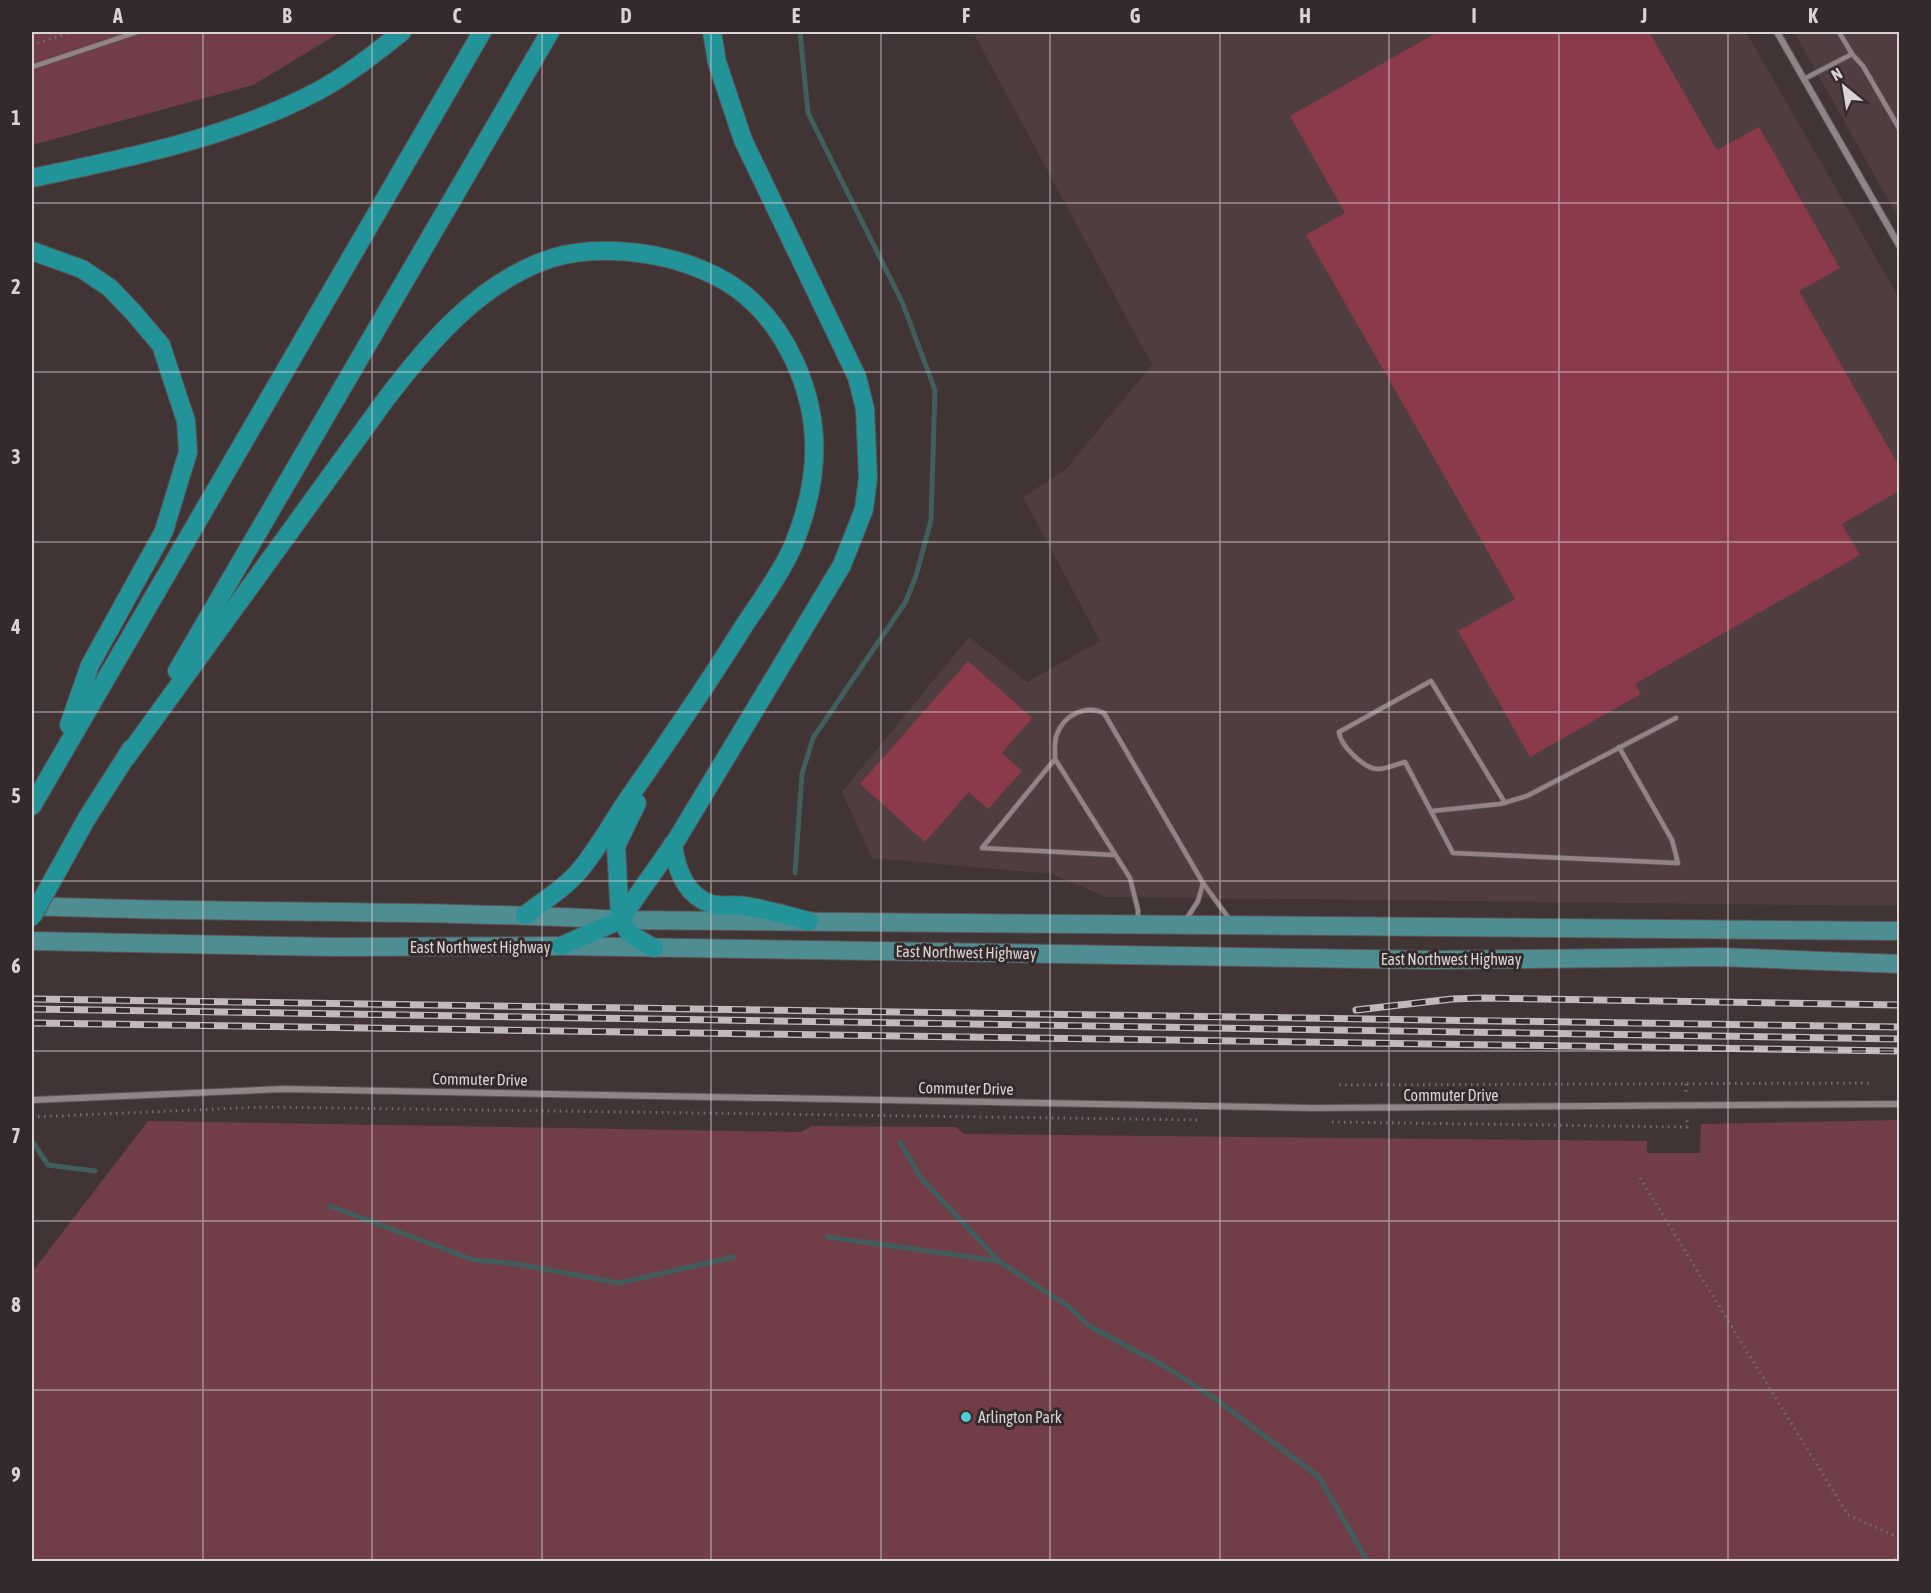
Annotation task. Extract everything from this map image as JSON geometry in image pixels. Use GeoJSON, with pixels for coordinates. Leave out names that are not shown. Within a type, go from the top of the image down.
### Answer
{"type":"FeatureCollection","features":[{"type":"Feature","properties":{"kind":"highway"},"geometry":{"type":"LineString","coordinates":[[32,178],[109,162],[271,114],[319,91],[368,59],[402,32]]}},
{"type":"Feature","properties":{"kind":"highway"},"geometry":{"type":"LineString","coordinates":[[32,806],[482,32]]}},
{"type":"Feature","properties":{"kind":"highway"},"geometry":{"type":"LineString","coordinates":[[32,917],[87,818],[126,758],[550,32]]}},
{"type":"Feature","properties":{"kind":"highway"},"geometry":{"type":"LineString","coordinates":[[561,946],[620,920],[673,844],[843,565],[864,509],[868,478],[865,409],[857,377],[743,140],[720,71],[712,32]]}},
{"type":"Feature","properties":{"kind":"highway"},"geometry":{"type":"LineString","coordinates":[[32,251],[82,269],[110,288],[161,345],[186,422],[188,452],[164,531],[90,665],[54,767]]}},
{"type":"Feature","properties":{"kind":"highway"},"geometry":{"type":"LineString","coordinates":[[126,758],[419,355],[494,286],[542,261],[576,254],[609,251],[643,252],[679,262],[715,277],[745,295],[787,347],[804,383],[811,411],[814,441],[812,474],[806,510],[792,549],[664,751],[579,872],[525,915]]}},
{"type":"Feature","properties":{"kind":"highway"},"geometry":{"type":"LineString","coordinates":[[654,948],[630,934],[620,920],[616,846],[664,751]]}},
{"type":"Feature","properties":{"kind":"highway"},"geometry":{"type":"LineString","coordinates":[[673,844],[675,864],[681,878],[695,896],[712,904],[745,906],[809,921]]}},
{"type":"Feature","properties":{"kind":"main road","name":"East Northwest Highway"},"geometry":{"type":"LineString","coordinates":[[32,906],[158,911],[525,915],[620,920],[1899,931]]}},
{"type":"Feature","properties":{"kind":"main road"},"geometry":{"type":"LineString","coordinates":[[1124,954],[1138,924]]}},
{"type":"Feature","properties":{"kind":"main road","name":"East Northwest Highway"},"geometry":{"type":"LineString","coordinates":[[32,941],[333,947],[561,946],[1431,960],[1719,957],[1899,964]]}},
{"type":"Feature","properties":{"kind":"street"},"geometry":{"type":"LineString","coordinates":[[1777,32],[1899,247]]}},
{"type":"Feature","properties":{"kind":"street","name":"Commuter Drive"},"geometry":{"type":"LineString","coordinates":[[32,1100],[283,1089],[1311,1108],[1899,1104]]}},
{"type":"Feature","properties":{"kind":"lane"},"geometry":{"type":"LineString","coordinates":[[32,68],[137,32]]}},
{"type":"Feature","properties":{"kind":"lane"},"geometry":{"type":"LineString","coordinates":[[1839,32],[1852,54],[1863,66],[1899,130]]}},
{"type":"Feature","properties":{"kind":"lane"},"geometry":{"type":"LineString","coordinates":[[1804,79],[1852,54]]}},
{"type":"Feature","properties":{"kind":"lane"},"geometry":{"type":"LineString","coordinates":[[1505,803],[1431,681],[1339,732],[1340,739],[1347,748],[1371,768],[1381,769],[1405,762],[1452,853],[1678,863],[1672,840],[1619,747]]}},
{"type":"Feature","properties":{"kind":"lane"},"geometry":{"type":"LineString","coordinates":[[1138,924],[1138,910],[1130,878],[1055,759],[1056,735],[1066,720],[1082,710],[1096,709],[1104,713],[1203,883],[1233,924]]}},
{"type":"Feature","properties":{"kind":"lane"},"geometry":{"type":"LineString","coordinates":[[1432,811],[1505,803],[1527,796],[1676,718]]}},
{"type":"Feature","properties":{"kind":"lane"},"geometry":{"type":"LineString","coordinates":[[1055,759],[982,848],[1115,855]]}},
{"type":"Feature","properties":{"kind":"lane"},"geometry":{"type":"LineString","coordinates":[[1181,924],[1192,913],[1203,883]]}},
{"type":"Feature","properties":{"kind":"path"},"geometry":{"type":"LineString","coordinates":[[32,45],[72,32]]}},
{"type":"Feature","properties":{"kind":"path"},"geometry":{"type":"LineString","coordinates":[[1339,1084],[1871,1083]]}},
{"type":"Feature","properties":{"kind":"path"},"geometry":{"type":"LineString","coordinates":[[32,1117],[263,1107],[1211,1120]]}},
{"type":"Feature","properties":{"kind":"path"},"geometry":{"type":"LineString","coordinates":[[1330,1122],[1687,1127],[1687,1117]]}},
{"type":"Feature","properties":{"kind":"path"},"geometry":{"type":"LineString","coordinates":[[1640,1178],[1848,1515],[1899,1538]]}},
{"type":"Feature","properties":{"kind":"path"},"geometry":{"type":"LineString","coordinates":[[1889,1562],[1899,1556]]}},
{"type":"Feature","properties":{"kind":"shaded area"},"geometry":{"type":"Polygon","coordinates":[[[32,32],[341,32],[253,85],[32,145],[32,32]]]}},
{"type":"Feature","properties":{"kind":"shaded area"},"geometry":{"type":"Polygon","coordinates":[[[973,32],[1746,32],[1899,298],[1899,906],[1106,897],[1052,874],[872,858],[842,792],[969,637],[1027,682],[1100,641],[1023,497],[1066,469],[1152,365],[973,32]]]}},
{"type":"Feature","properties":{"kind":"shaded area"},"geometry":{"type":"Polygon","coordinates":[[[1794,32],[1899,32],[1899,219],[1794,32]]]}},
{"type":"Feature","properties":{"kind":"shaded area","name":"Arlington Park"},"geometry":{"type":"Polygon","coordinates":[[[1899,1120],[1899,1561],[32,1561],[32,1272],[148,1121],[801,1132],[812,1126],[956,1127],[964,1134],[1647,1141],[1647,1153],[1700,1153],[1701,1124],[1899,1120]]]}},
{"type":"Feature","properties":{"kind":"building"},"geometry":{"type":"Polygon","coordinates":[[[1438,32],[1649,32],[1717,150],[1759,127],[1840,268],[1799,291],[1899,466],[1899,491],[1842,524],[1860,555],[1635,684],[1641,694],[1530,757],[1458,631],[1515,599],[1306,235],[1345,213],[1290,116],[1438,32]]]}},
{"type":"Feature","properties":{"kind":"building"},"geometry":{"type":"Polygon","coordinates":[[[968,661],[1032,718],[1002,753],[1022,771],[988,809],[969,792],[925,842],[860,784],[968,661]]]}},
{"type":"Feature","properties":{"kind":"waterway"},"geometry":{"type":"LineString","coordinates":[[795,873],[802,774],[813,738],[905,603],[916,576],[931,520],[935,390],[903,304],[808,113],[800,32]]}},
{"type":"Feature","properties":{"kind":"waterway"},"geometry":{"type":"LineString","coordinates":[[32,1141],[48,1165],[95,1171]]}},
{"type":"Feature","properties":{"kind":"waterway"},"geometry":{"type":"LineString","coordinates":[[900,1142],[921,1178],[999,1261],[1069,1307],[1089,1326],[1166,1367],[1214,1398],[1319,1477],[1368,1562]]}},
{"type":"Feature","properties":{"kind":"waterway"},"geometry":{"type":"LineString","coordinates":[[330,1206],[474,1260],[517,1264],[619,1283],[734,1257]]}},
{"type":"Feature","properties":{"kind":"waterway"},"geometry":{"type":"LineString","coordinates":[[828,1237],[999,1261]]}},
{"type":"Feature","properties":{"kind":"railway"},"geometry":{"type":"LineString","coordinates":[[1356,1010],[1452,999],[1482,998],[1900,1005]]}},
{"type":"Feature","properties":{"kind":"railway"},"geometry":{"type":"LineString","coordinates":[[32,999],[1900,1027]]}},
{"type":"Feature","properties":{"kind":"railway"},"geometry":{"type":"LineString","coordinates":[[32,1009],[1900,1039]]}},
{"type":"Feature","properties":{"kind":"railway"},"geometry":{"type":"LineString","coordinates":[[32,1023],[1900,1051]]}},
{"type":"Feature","properties":{"kind":"place","name":"Arlington Park"},"geometry":{"type":"Point","coordinates":[966,1417]}}]}
